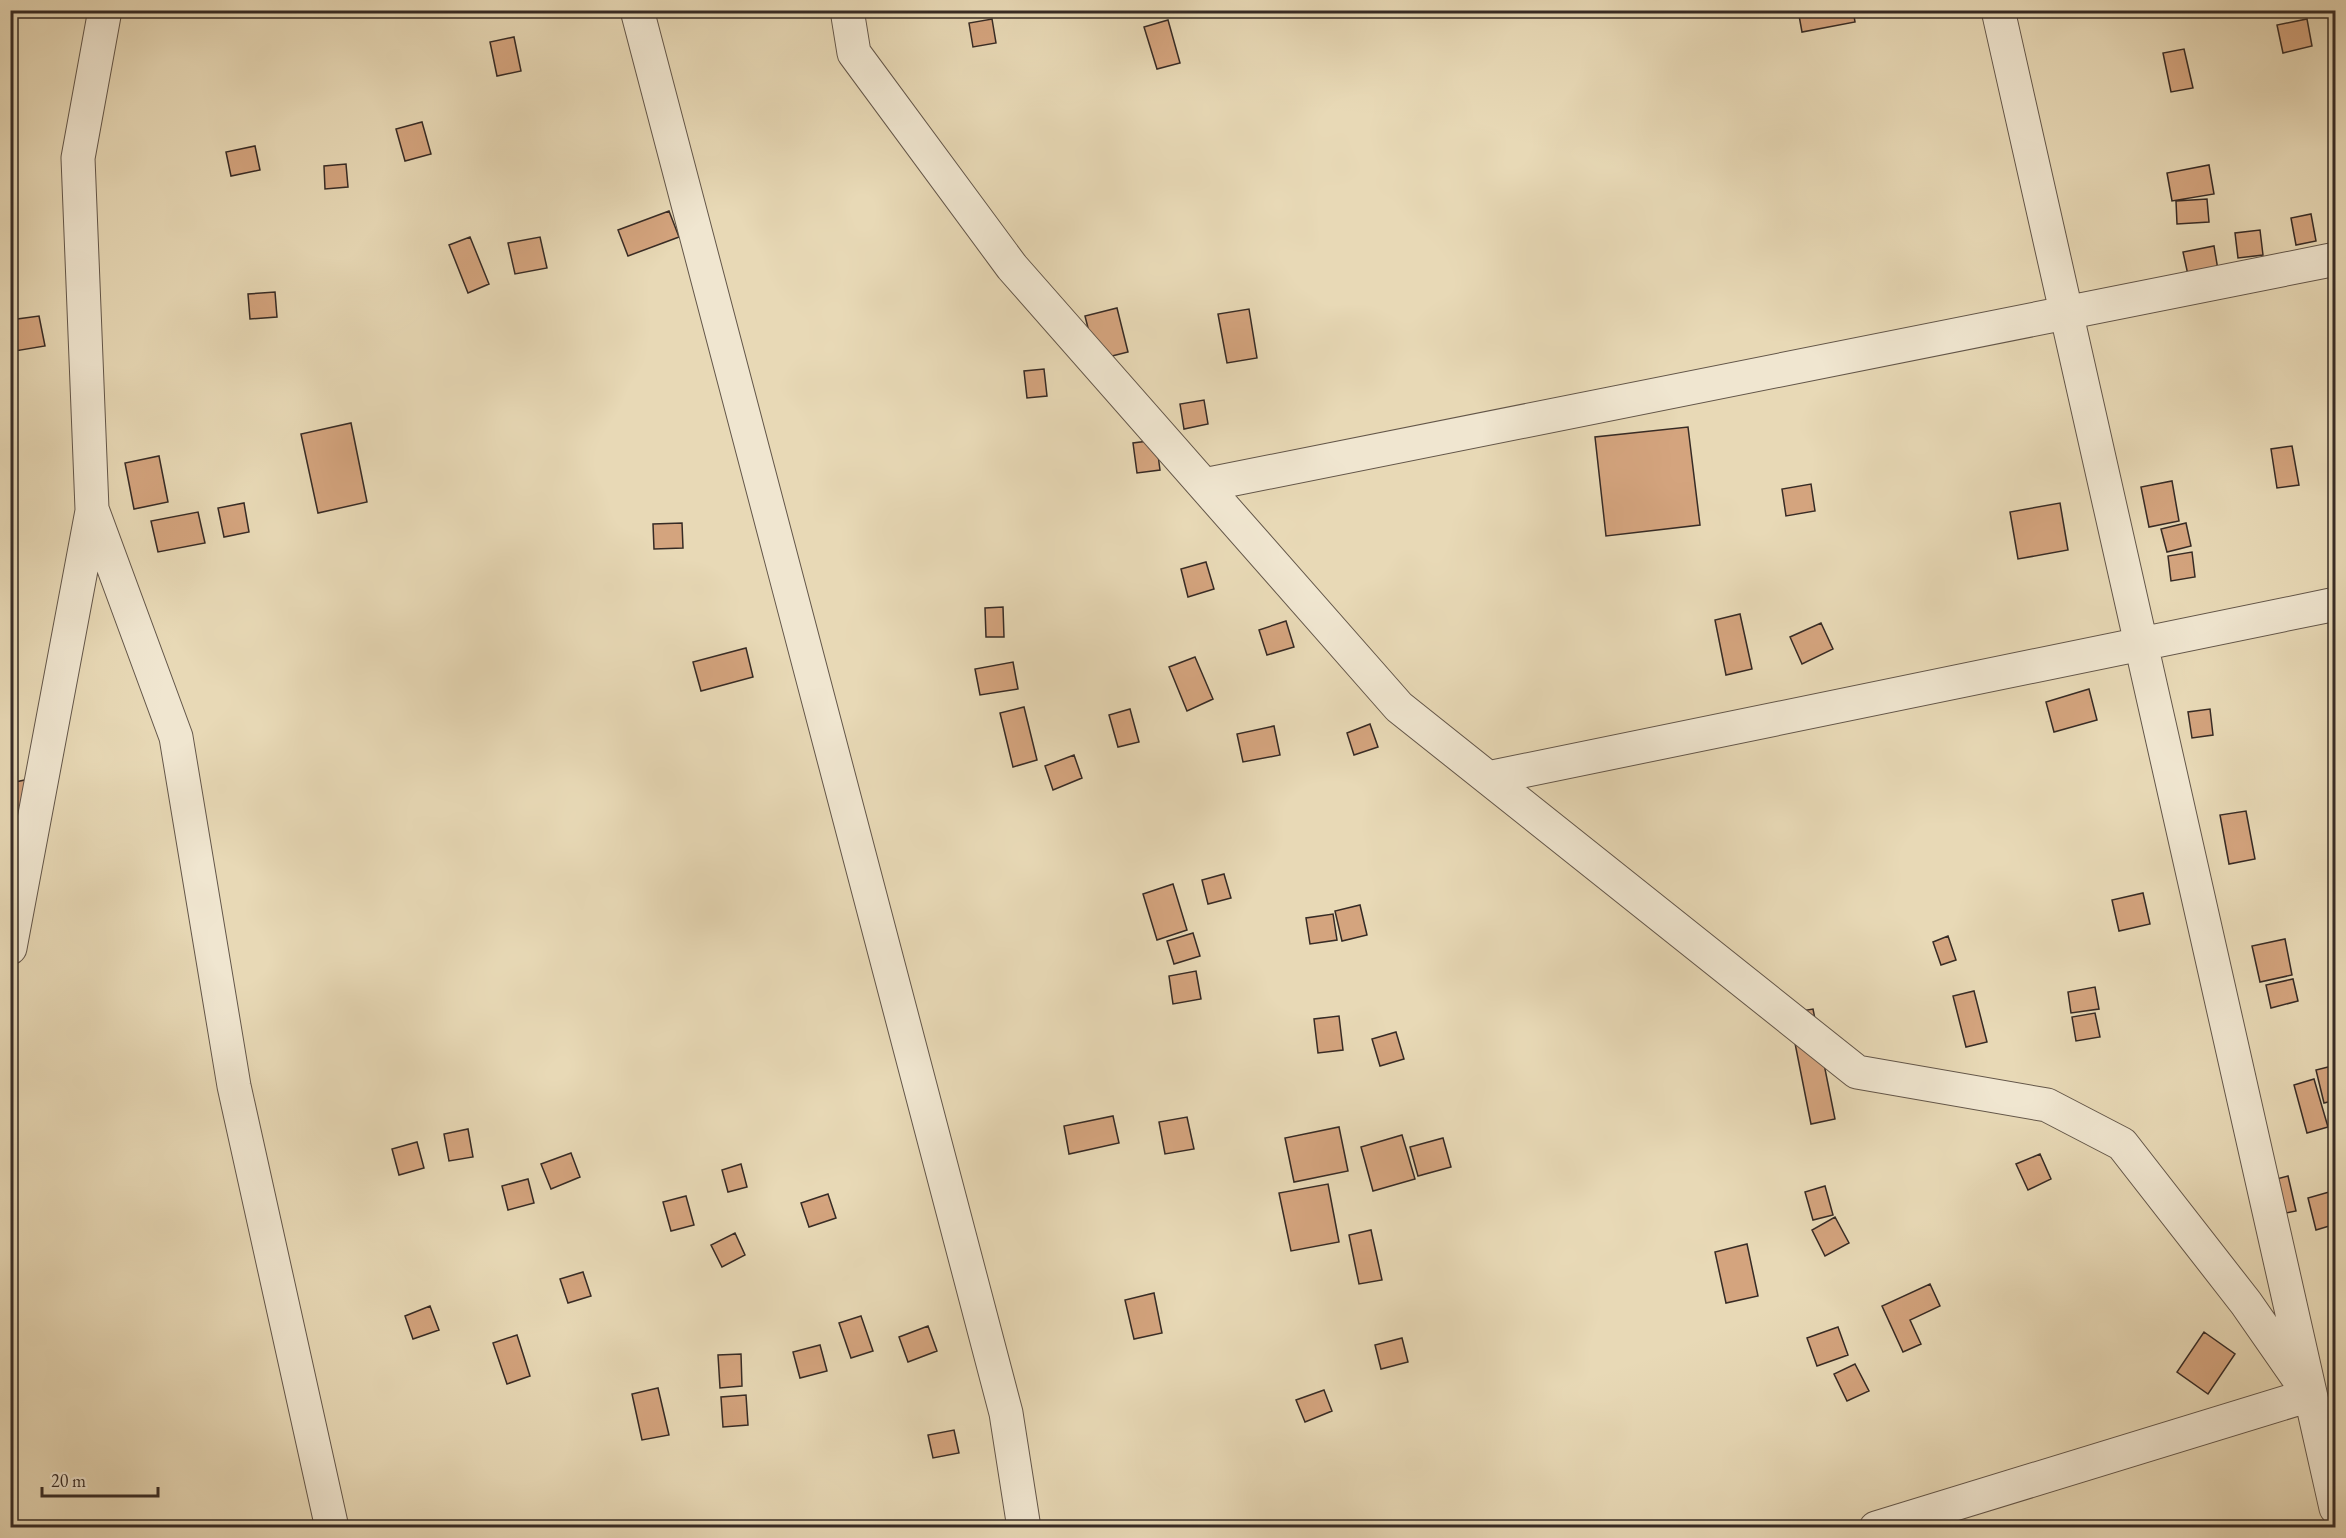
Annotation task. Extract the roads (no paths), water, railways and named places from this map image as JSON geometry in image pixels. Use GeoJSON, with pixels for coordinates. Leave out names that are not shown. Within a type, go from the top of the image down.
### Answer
{"type":"FeatureCollection","features":[{"type":"Feature","properties":{"kind":"street"},"geometry":{"type":"LineString","coordinates":[[10,948],[92,509],[78,158],[105,10]]}},
{"type":"Feature","properties":{"kind":"street"},"geometry":{"type":"LineString","coordinates":[[637,10],[1006,1413],[1024,1527]]}},
{"type":"Feature","properties":{"kind":"street"},"geometry":{"type":"LineString","coordinates":[[847,10],[854,53],[1012,267],[1399,706],[1857,1072],[2047,1105],[2122,1143],[2246,1303],[2310,1395]]}},
{"type":"Feature","properties":{"kind":"street"},"geometry":{"type":"LineString","coordinates":[[1998,10],[2336,1508]]}},
{"type":"Feature","properties":{"kind":"street"},"geometry":{"type":"LineString","coordinates":[[1204,484],[2336,259]]}},
{"type":"Feature","properties":{"kind":"street"},"geometry":{"type":"LineString","coordinates":[[92,509],[176,737],[234,1086],[332,1527]]}},
{"type":"Feature","properties":{"kind":"street"},"geometry":{"type":"LineString","coordinates":[[1488,778],[2336,604]]}},
{"type":"Feature","properties":{"kind":"street"},"geometry":{"type":"LineString","coordinates":[[1876,1527],[2310,1395]]}}]}
